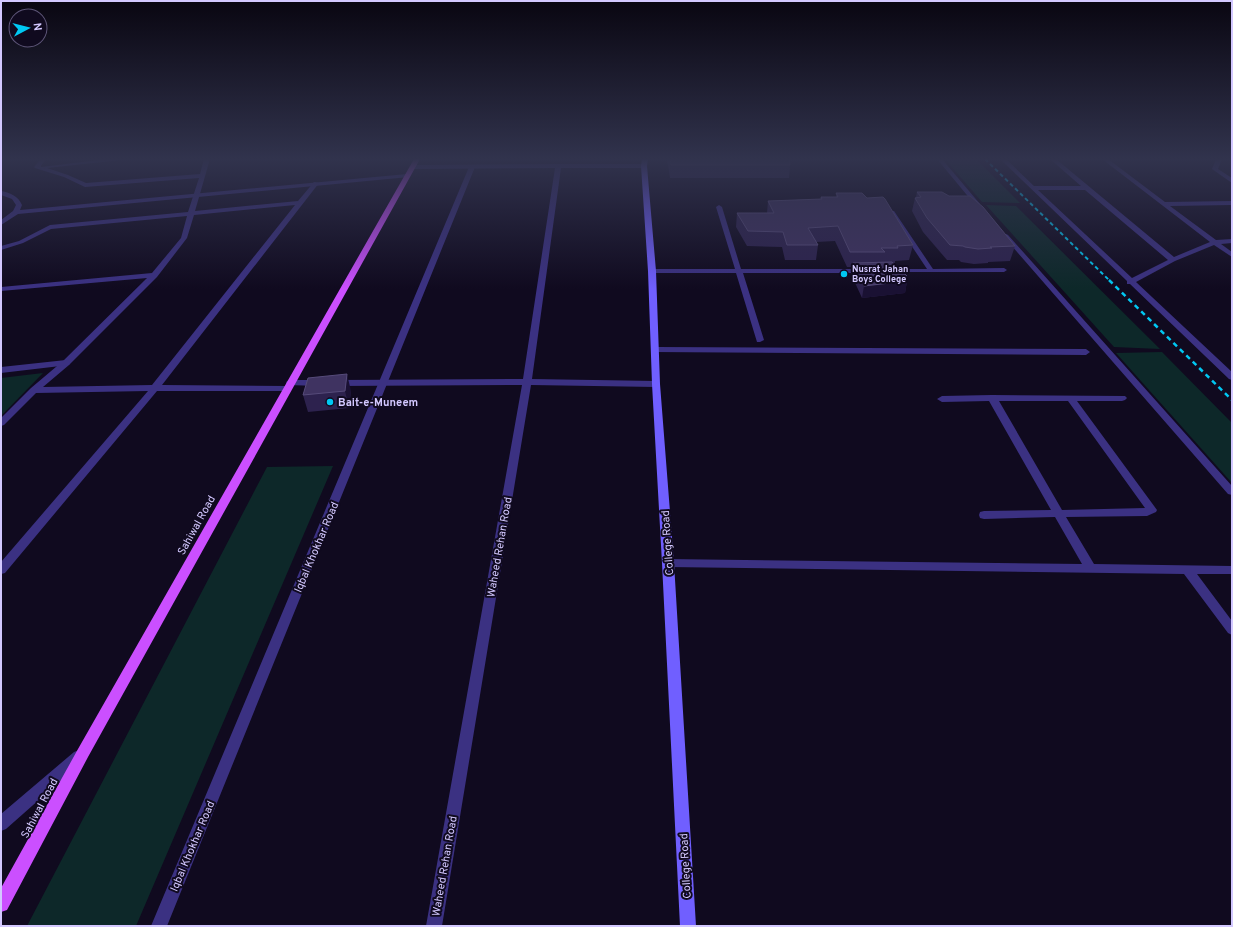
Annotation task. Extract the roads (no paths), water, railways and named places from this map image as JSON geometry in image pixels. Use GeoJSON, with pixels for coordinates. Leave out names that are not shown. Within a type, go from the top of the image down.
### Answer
{"type":"FeatureCollection","features":[{"type":"Feature","properties":{"kind":"main road","name":"Sahiwal Road"},"geometry":{"type":"LineString","coordinates":[[1,904],[83,753],[393,202]]}},
{"type":"Feature","properties":{"kind":"main road","name":"College Road"},"geometry":{"type":"LineString","coordinates":[[647,202],[656,350],[656,384],[668,563],[688,926]]}},
{"type":"Feature","properties":{"kind":"street"},"geometry":{"type":"LineString","coordinates":[[1,223],[16,212],[19,205],[18,202]]}},
{"type":"Feature","properties":{"kind":"street"},"geometry":{"type":"LineString","coordinates":[[16,212],[119,202]]}},
{"type":"Feature","properties":{"kind":"street"},"geometry":{"type":"LineString","coordinates":[[1,423],[34,390],[66,363],[154,275],[184,238],[194,202]]}},
{"type":"Feature","properties":{"kind":"street","name":"Iqbal Khokhar Road"},"geometry":{"type":"LineString","coordinates":[[159,926],[458,202]]}},
{"type":"Feature","properties":{"kind":"street","name":"Waheed Rehan Road"},"geometry":{"type":"LineString","coordinates":[[434,926],[527,382],[553,202]]}},
{"type":"Feature","properties":{"kind":"street"},"geometry":{"type":"LineString","coordinates":[[976,202],[986,214]]}},
{"type":"Feature","properties":{"kind":"street"},"geometry":{"type":"LineString","coordinates":[[1047,202],[1232,377]]}},
{"type":"Feature","properties":{"kind":"street"},"geometry":{"type":"LineString","coordinates":[[1103,202],[1173,260]]}},
{"type":"Feature","properties":{"kind":"street"},"geometry":{"type":"LineString","coordinates":[[1,248],[21,242],[50,227],[300,203]]}},
{"type":"Feature","properties":{"kind":"street"},"geometry":{"type":"LineString","coordinates":[[1,570],[155,388],[300,203]]}},
{"type":"Feature","properties":{"kind":"street"},"geometry":{"type":"LineString","coordinates":[[1164,204],[1232,203]]}},
{"type":"Feature","properties":{"kind":"street"},"geometry":{"type":"LineString","coordinates":[[1164,204],[1232,255]]}},
{"type":"Feature","properties":{"kind":"street"},"geometry":{"type":"LineString","coordinates":[[1002,231],[1232,492]]}},
{"type":"Feature","properties":{"kind":"street"},"geometry":{"type":"LineString","coordinates":[[1130,282],[1173,260],[1215,242],[1232,241]]}},
{"type":"Feature","properties":{"kind":"street"},"geometry":{"type":"LineString","coordinates":[[2,290],[154,275]]}},
{"type":"Feature","properties":{"kind":"street"},"geometry":{"type":"LineString","coordinates":[[656,350],[1086,352]]}},
{"type":"Feature","properties":{"kind":"street"},"geometry":{"type":"LineString","coordinates":[[1,370],[66,363]]}},
{"type":"Feature","properties":{"kind":"street"},"geometry":{"type":"LineString","coordinates":[[34,390],[384,383],[527,382],[656,384]]}},
{"type":"Feature","properties":{"kind":"street"},"geometry":{"type":"LineString","coordinates":[[992,398],[1090,568]]}},
{"type":"Feature","properties":{"kind":"street"},"geometry":{"type":"LineString","coordinates":[[984,515],[1147,512],[1152,510],[1070,398]]}},
{"type":"Feature","properties":{"kind":"street"},"geometry":{"type":"LineString","coordinates":[[942,399],[1122,398]]}},
{"type":"Feature","properties":{"kind":"street"},"geometry":{"type":"LineString","coordinates":[[668,563],[1232,570]]}},
{"type":"Feature","properties":{"kind":"street"},"geometry":{"type":"LineString","coordinates":[[1187,569],[1232,630]]}},
{"type":"Feature","properties":{"kind":"street"},"geometry":{"type":"LineString","coordinates":[[1,824],[83,753]]}},
{"type":"Feature","properties":{"kind":"lane"},"geometry":{"type":"LineString","coordinates":[[719,207],[760,340]]}},
{"type":"Feature","properties":{"kind":"lane"},"geometry":{"type":"LineString","coordinates":[[892,212],[931,270]]}},
{"type":"Feature","properties":{"kind":"lane"},"geometry":{"type":"LineString","coordinates":[[885,271],[1004,270]]}},
{"type":"Feature","properties":{"kind":"lane"},"geometry":{"type":"LineString","coordinates":[[652,271],[870,271]]}},
{"type":"Feature","properties":{"kind":"railway"},"geometry":{"type":"LineString","coordinates":[[1029,202],[1110,281]]}},
{"type":"Feature","properties":{"kind":"railway"},"geometry":{"type":"LineString","coordinates":[[1109,280],[1232,400]]}},
{"type":"Feature","properties":{"kind":"place","name":"Nusrat Jahan Boys College"},"geometry":{"type":"Point","coordinates":[844,274]}},
{"type":"Feature","properties":{"kind":"place","name":"Bait-e-Muneem"},"geometry":{"type":"Point","coordinates":[330,402]}}]}
